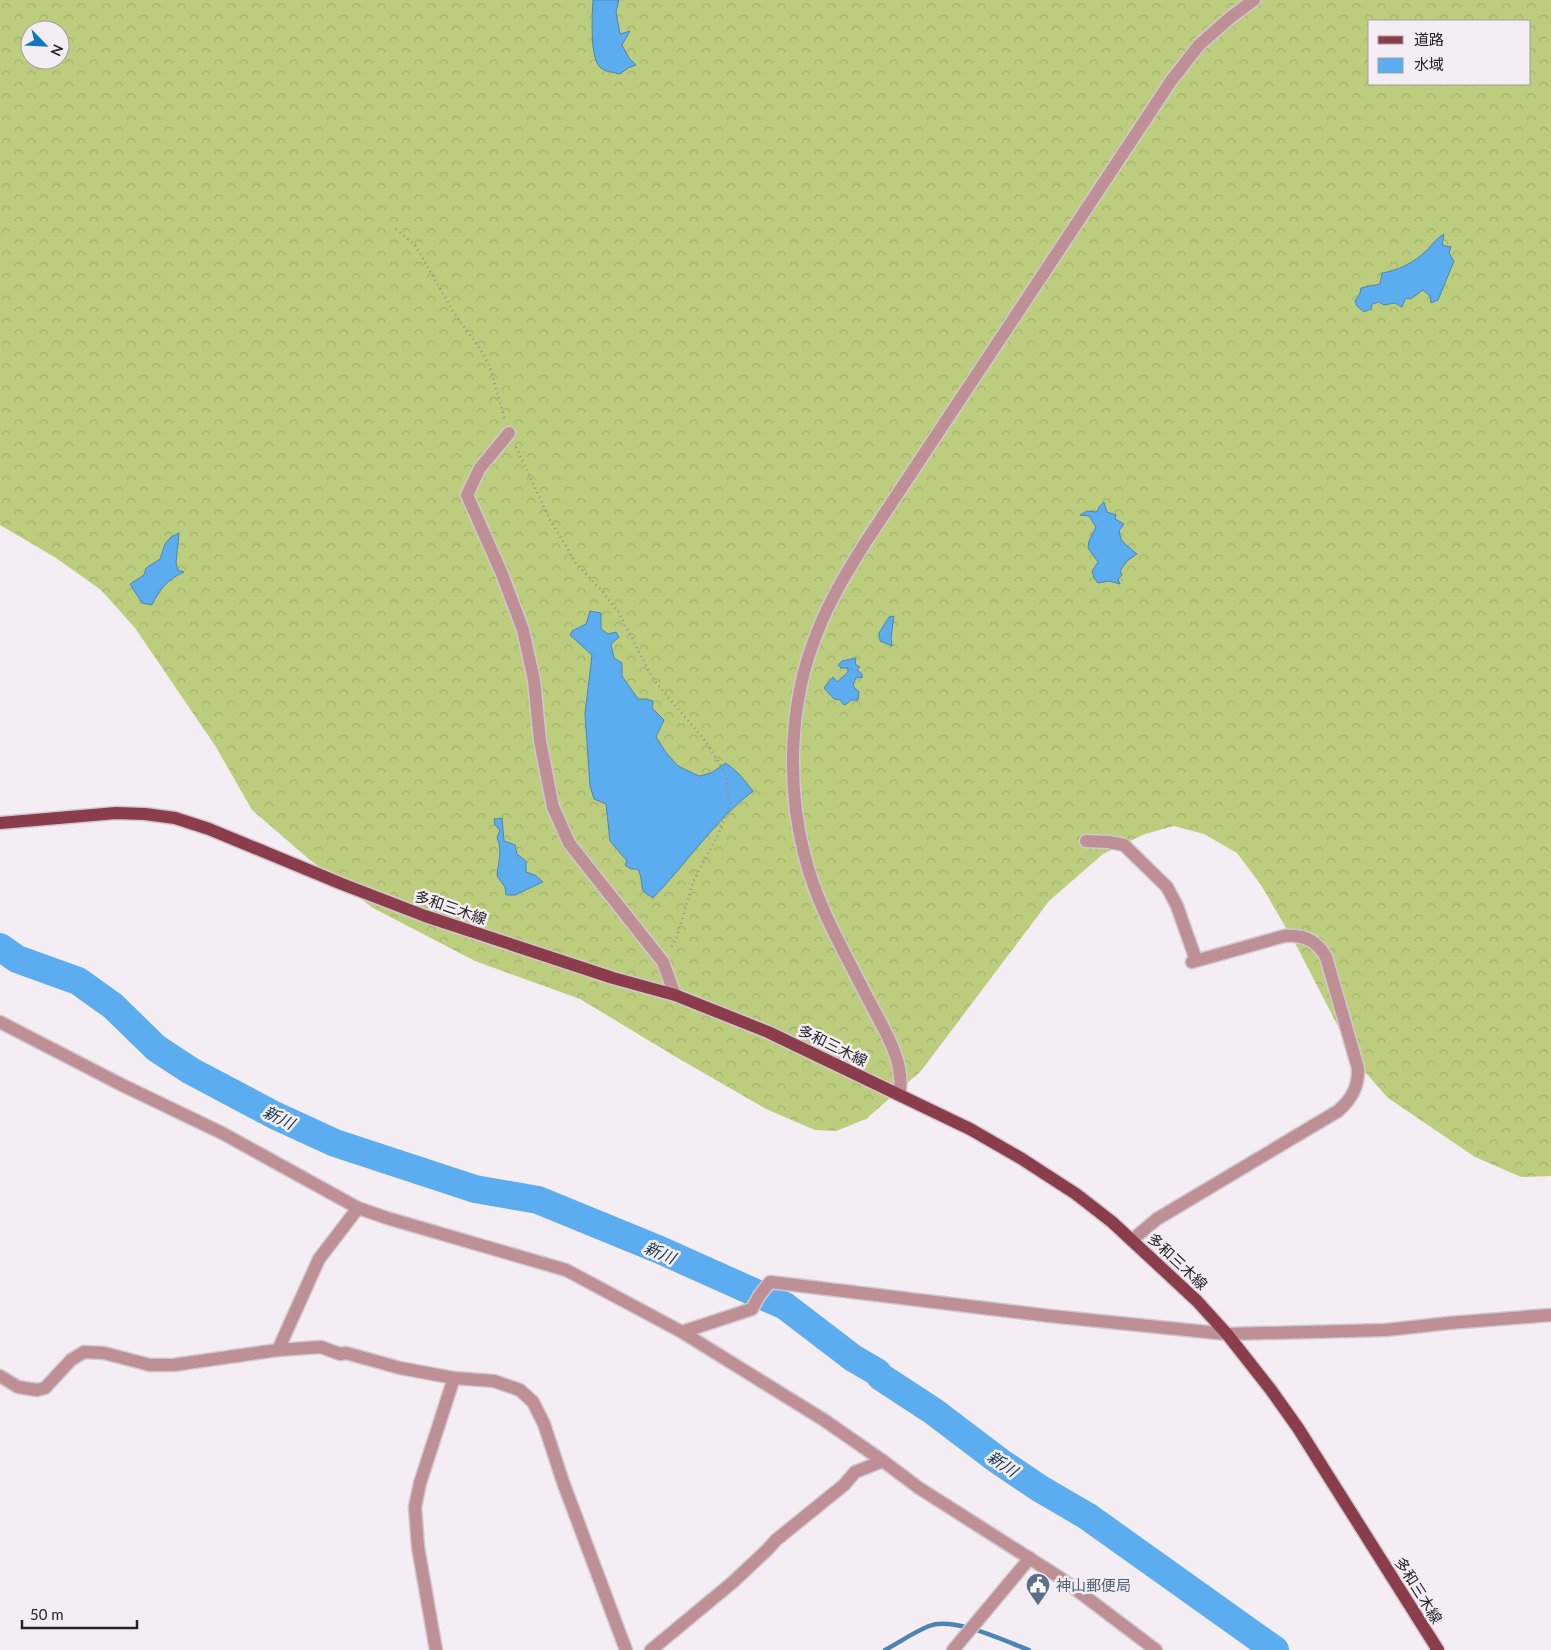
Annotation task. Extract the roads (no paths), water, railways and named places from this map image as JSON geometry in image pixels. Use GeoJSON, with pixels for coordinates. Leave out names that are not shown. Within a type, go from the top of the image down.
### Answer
{"type":"FeatureCollection","features":[{"type":"Feature","properties":{"kind":"main road","name":"多和三木線"},"geometry":{"type":"LineString","coordinates":[[0,823],[116,813],[174,818],[209,829],[425,916],[613,978],[675,995],[768,1032],[970,1129],[1022,1159],[1076,1194],[1132,1240],[1197,1301],[1227,1334],[1298,1428],[1436,1647]]}},
{"type":"Feature","properties":{"kind":"street"},"geometry":{"type":"LineString","coordinates":[[899,1094],[901,1084],[900,1068],[823,909],[805,858],[797,817],[792,766],[796,718],[803,677],[816,634],[833,595],[865,543],[1171,81],[1199,45],[1254,0]]}},
{"type":"Feature","properties":{"kind":"street"},"geometry":{"type":"LineString","coordinates":[[509,433],[480,468],[467,496],[502,574],[523,630],[534,680],[540,741],[553,807],[569,843],[663,962],[675,995]]}},
{"type":"Feature","properties":{"kind":"street"},"geometry":{"type":"LineString","coordinates":[[1086,841],[1124,845],[1167,886],[1177,906],[1194,961],[1284,936],[1301,936],[1316,942],[1326,957],[1358,1068],[1357,1085],[1349,1100],[1338,1111],[1157,1219],[1132,1240]]}},
{"type":"Feature","properties":{"kind":"street"},"geometry":{"type":"LineString","coordinates":[[0,1022],[222,1133],[358,1208],[566,1270],[682,1332],[824,1420],[919,1488],[1062,1579],[1156,1650]]}},
{"type":"Feature","properties":{"kind":"street"},"geometry":{"type":"LineString","coordinates":[[278,1350],[319,1259],[358,1208]]}},
{"type":"Feature","properties":{"kind":"street"},"geometry":{"type":"LineString","coordinates":[[682,1332],[752,1310],[770,1282],[1050,1316],[1227,1334],[1386,1330],[1551,1315]]}},
{"type":"Feature","properties":{"kind":"street"},"geometry":{"type":"LineString","coordinates":[[0,1376],[18,1387],[37,1390],[44,1388],[71,1360],[84,1352],[104,1353],[150,1365],[173,1365],[278,1350],[321,1347],[340,1354],[346,1353],[400,1368],[454,1378],[494,1381],[520,1390],[533,1402],[544,1424],[563,1482],[626,1650]]}},
{"type":"Feature","properties":{"kind":"street"},"geometry":{"type":"LineString","coordinates":[[436,1650],[418,1547],[415,1507],[420,1483],[454,1378]]}},
{"type":"Feature","properties":{"kind":"street"},"geometry":{"type":"LineString","coordinates":[[650,1650],[733,1582],[776,1540],[844,1485],[855,1472],[883,1461]]}},
{"type":"Feature","properties":{"kind":"street"},"geometry":{"type":"LineString","coordinates":[[953,1650],[1030,1558]]}},
{"type":"Feature","properties":{"kind":"water"},"geometry":{"type":"Polygon","coordinates":[[[593,0],[619,0],[616,12],[620,34],[630,31],[622,45],[629,58],[636,65],[620,74],[603,70],[596,61],[592,34],[593,0]]]}},
{"type":"Feature","properties":{"kind":"water"},"geometry":{"type":"Polygon","coordinates":[[[1444,234],[1442,245],[1451,247],[1449,253],[1454,261],[1438,300],[1431,303],[1430,296],[1423,290],[1412,298],[1405,299],[1402,307],[1395,303],[1384,305],[1379,302],[1372,304],[1371,309],[1364,312],[1357,306],[1355,301],[1361,288],[1380,284],[1382,273],[1400,268],[1411,262],[1422,255],[1444,234]]]}},
{"type":"Feature","properties":{"kind":"water"},"geometry":{"type":"Polygon","coordinates":[[[1104,502],[1107,512],[1116,515],[1115,519],[1124,524],[1119,531],[1121,539],[1137,554],[1127,561],[1120,571],[1122,575],[1118,579],[1120,584],[1109,581],[1098,583],[1094,578],[1092,571],[1098,562],[1088,548],[1089,541],[1096,527],[1089,516],[1080,515],[1087,511],[1097,512],[1104,502]]]}},
{"type":"Feature","properties":{"kind":"water"},"geometry":{"type":"Polygon","coordinates":[[[179,533],[176,563],[178,570],[184,572],[173,578],[165,586],[152,605],[142,603],[130,584],[144,575],[146,568],[160,559],[165,544],[171,537],[179,533]]]}},
{"type":"Feature","properties":{"kind":"water"},"geometry":{"type":"Polygon","coordinates":[[[590,611],[601,613],[601,629],[608,634],[616,632],[619,637],[611,644],[614,658],[622,663],[622,676],[638,699],[653,701],[652,708],[664,720],[656,737],[667,754],[678,766],[699,776],[711,773],[726,763],[738,773],[753,791],[726,815],[653,898],[643,891],[638,869],[631,869],[625,865],[627,861],[610,841],[606,804],[594,799],[590,786],[585,714],[592,655],[570,635],[572,631],[586,624],[590,611]]]}},
{"type":"Feature","properties":{"kind":"water"},"geometry":{"type":"Polygon","coordinates":[[[894,616],[891,637],[892,646],[880,641],[879,633],[889,617],[894,616]]]}},
{"type":"Feature","properties":{"kind":"water"},"geometry":{"type":"Polygon","coordinates":[[[856,658],[855,664],[860,667],[857,670],[862,674],[862,678],[856,677],[853,686],[859,692],[858,700],[851,700],[844,705],[840,700],[834,699],[824,688],[833,677],[837,682],[848,672],[848,668],[841,668],[838,665],[842,661],[856,658]]]}},
{"type":"Feature","properties":{"kind":"water"},"geometry":{"type":"Polygon","coordinates":[[[502,818],[504,841],[515,845],[517,854],[526,861],[526,872],[535,875],[543,882],[515,895],[506,895],[505,887],[497,876],[500,852],[497,838],[500,830],[495,825],[494,819],[502,818]]]}},
{"type":"Feature","properties":{"kind":"waterway","name":"新川"},"geometry":{"type":"LineString","coordinates":[[0,947],[17,959],[78,981],[113,1006],[156,1048],[191,1071],[274,1115],[335,1143],[475,1189],[538,1200],[660,1250],[785,1306],[853,1358],[877,1372],[881,1377],[933,1411],[999,1461],[1039,1488],[1087,1516],[1275,1650]]}},
{"type":"Feature","properties":{"kind":"waterway"},"geometry":{"type":"LineString","coordinates":[[885,1650],[923,1628],[939,1624],[952,1624],[979,1631],[1029,1650]]}},
{"type":"Feature","properties":{"kind":"place","name":"神山郵便局"},"geometry":{"type":"Point","coordinates":[1038,1606]}}]}
